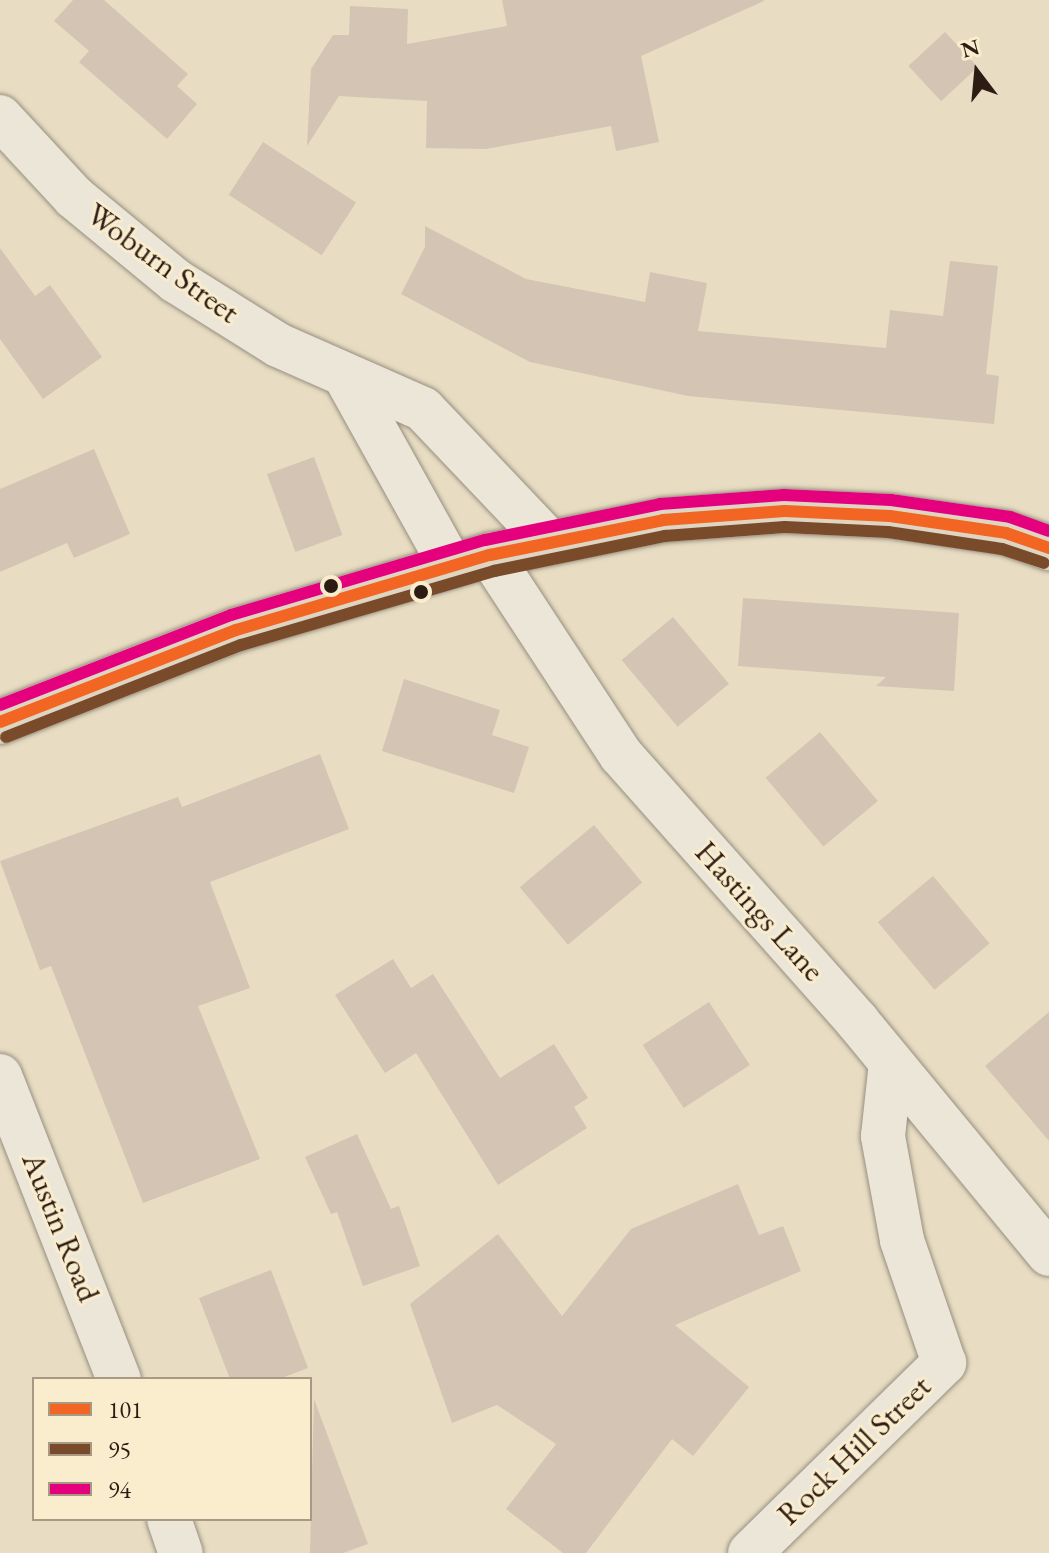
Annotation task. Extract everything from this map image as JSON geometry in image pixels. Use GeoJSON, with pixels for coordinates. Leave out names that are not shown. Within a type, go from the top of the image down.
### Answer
{"type":"FeatureCollection","features":[{"type":"Feature","properties":{"kind":"main road"},"geometry":{"type":"LineString","coordinates":[[0,722],[236,630],[470,561],[663,520],[785,511],[890,516],[1006,533],[1049,548]]}},
{"type":"Feature","properties":{"kind":"street","name":"Woburn Street"},"geometry":{"type":"LineString","coordinates":[[0,117],[74,197],[176,281],[348,381],[423,409],[550,543]]}},
{"type":"Feature","properties":{"kind":"street"},"geometry":{"type":"LineString","coordinates":[[348,381],[470,561]]}},
{"type":"Feature","properties":{"kind":"street","name":"Hastings Lane"},"geometry":{"type":"LineString","coordinates":[[470,561],[621,755],[891,1062],[1049,1254]]}},
{"type":"Feature","properties":{"kind":"street","name":"Rock Hill Street"},"geometry":{"type":"LineString","coordinates":[[750,1553],[944,1363],[902,1240],[883,1136],[891,1062]]}},
{"type":"Feature","properties":{"kind":"street","name":"Austin Road"},"geometry":{"type":"LineString","coordinates":[[0,1076],[118,1377]]}},
{"type":"Feature","properties":{"kind":"street"},"geometry":{"type":"LineString","coordinates":[[170,1521],[181,1553]]}},
{"type":"Feature","properties":{"kind":"building"},"geometry":{"type":"Polygon","coordinates":[[[73,0],[104,0],[188,74],[177,86],[197,104],[167,139],[79,62],[89,51],[54,21],[73,0]]]}},
{"type":"Feature","properties":{"kind":"building"},"geometry":{"type":"Polygon","coordinates":[[[502,0],[764,1],[641,56],[659,142],[616,151],[611,126],[486,149],[426,148],[427,101],[339,96],[307,146],[311,69],[333,35],[349,35],[350,6],[408,9],[407,44],[507,26],[502,0]]]}},
{"type":"Feature","properties":{"kind":"building"},"geometry":{"type":"Polygon","coordinates":[[[945,32],[978,67],[941,101],[908,66],[945,32]]]}},
{"type":"Feature","properties":{"kind":"building"},"geometry":{"type":"Polygon","coordinates":[[[263,142],[356,202],[322,255],[229,195],[263,142]]]}},
{"type":"Feature","properties":{"kind":"building"},"geometry":{"type":"Polygon","coordinates":[[[425,226],[526,279],[645,302],[650,272],[707,283],[698,331],[886,348],[890,310],[943,316],[950,261],[998,266],[986,374],[999,376],[994,424],[688,396],[530,362],[401,294],[425,247],[425,226]]]}},
{"type":"Feature","properties":{"kind":"building"},"geometry":{"type":"Polygon","coordinates":[[[0,248],[35,296],[50,285],[102,357],[43,399],[0,339],[0,248]]]}},
{"type":"Feature","properties":{"kind":"building"},"geometry":{"type":"Polygon","coordinates":[[[94,449],[130,534],[74,558],[67,543],[0,572],[0,489],[94,449]]]}},
{"type":"Feature","properties":{"kind":"building"},"geometry":{"type":"Polygon","coordinates":[[[314,457],[342,535],[295,552],[267,474],[314,457]]]}},
{"type":"Feature","properties":{"kind":"building"},"geometry":{"type":"Polygon","coordinates":[[[743,598],[959,613],[954,691],[876,686],[886,677],[738,666],[743,598]]]}},
{"type":"Feature","properties":{"kind":"building"},"geometry":{"type":"Polygon","coordinates":[[[673,617],[729,684],[678,727],[622,660],[673,617]]]}},
{"type":"Feature","properties":{"kind":"building"},"geometry":{"type":"Polygon","coordinates":[[[404,679],[500,710],[492,735],[529,747],[514,793],[382,751],[404,679]]]}},
{"type":"Feature","properties":{"kind":"building"},"geometry":{"type":"Polygon","coordinates":[[[820,732],[878,801],[823,847],[766,778],[820,732]]]}},
{"type":"Feature","properties":{"kind":"building"},"geometry":{"type":"Polygon","coordinates":[[[320,754],[349,829],[210,882],[250,988],[198,1006],[260,1159],[143,1203],[51,966],[40,970],[0,861],[178,797],[182,807],[320,754]]]}},
{"type":"Feature","properties":{"kind":"building"},"geometry":{"type":"Polygon","coordinates":[[[594,825],[642,882],[568,945],[520,887],[594,825]]]}},
{"type":"Feature","properties":{"kind":"building"},"geometry":{"type":"Polygon","coordinates":[[[933,876],[990,943],[934,990],[878,922],[933,876]]]}},
{"type":"Feature","properties":{"kind":"building"},"geometry":{"type":"Polygon","coordinates":[[[393,959],[411,988],[433,974],[500,1078],[554,1044],[588,1098],[574,1107],[587,1128],[498,1185],[416,1053],[385,1073],[335,995],[393,959]]]}},
{"type":"Feature","properties":{"kind":"building"},"geometry":{"type":"Polygon","coordinates":[[[709,1002],[750,1065],[684,1108],[643,1045],[709,1002]]]}},
{"type":"Feature","properties":{"kind":"building"},"geometry":{"type":"Polygon","coordinates":[[[1049,1012],[1049,1141],[985,1066],[1049,1012]]]}},
{"type":"Feature","properties":{"kind":"building"},"geometry":{"type":"Polygon","coordinates":[[[357,1134],[391,1209],[399,1206],[420,1266],[363,1286],[337,1212],[331,1214],[305,1157],[357,1134]]]}},
{"type":"Feature","properties":{"kind":"building"},"geometry":{"type":"Polygon","coordinates":[[[738,1184],[759,1235],[783,1226],[801,1271],[675,1325],[749,1387],[693,1456],[672,1439],[586,1553],[563,1553],[506,1509],[556,1444],[497,1405],[452,1423],[410,1304],[498,1234],[562,1316],[631,1229],[738,1184]]]}},
{"type":"Feature","properties":{"kind":"building"},"geometry":{"type":"Polygon","coordinates":[[[271,1270],[308,1368],[284,1377],[229,1377],[199,1298],[271,1270]]]}},
{"type":"Feature","properties":{"kind":"building"},"geometry":{"type":"Polygon","coordinates":[[[314,1399],[368,1544],[343,1553],[310,1553],[314,1399]]]}},
{"type":"Feature","properties":{"kind":"transit line","name":"94"},"geometry":{"type":"LineString","coordinates":[[0,705],[231,615],[485,540],[660,504],[784,495],[891,500],[1010,517],[1049,531]]}},
{"type":"Feature","properties":{"kind":"transit line","name":"101"},"geometry":{"type":"LineString","coordinates":[[0,722],[236,630],[490,555],[663,520],[785,511],[890,516],[1006,533],[1049,548]]}},
{"type":"Feature","properties":{"kind":"transit line","name":"95"},"geometry":{"type":"LineString","coordinates":[[6,737],[241,645],[494,571],[665,536],[785,527],[888,532],[1002,549],[1044,563]]}}]}
